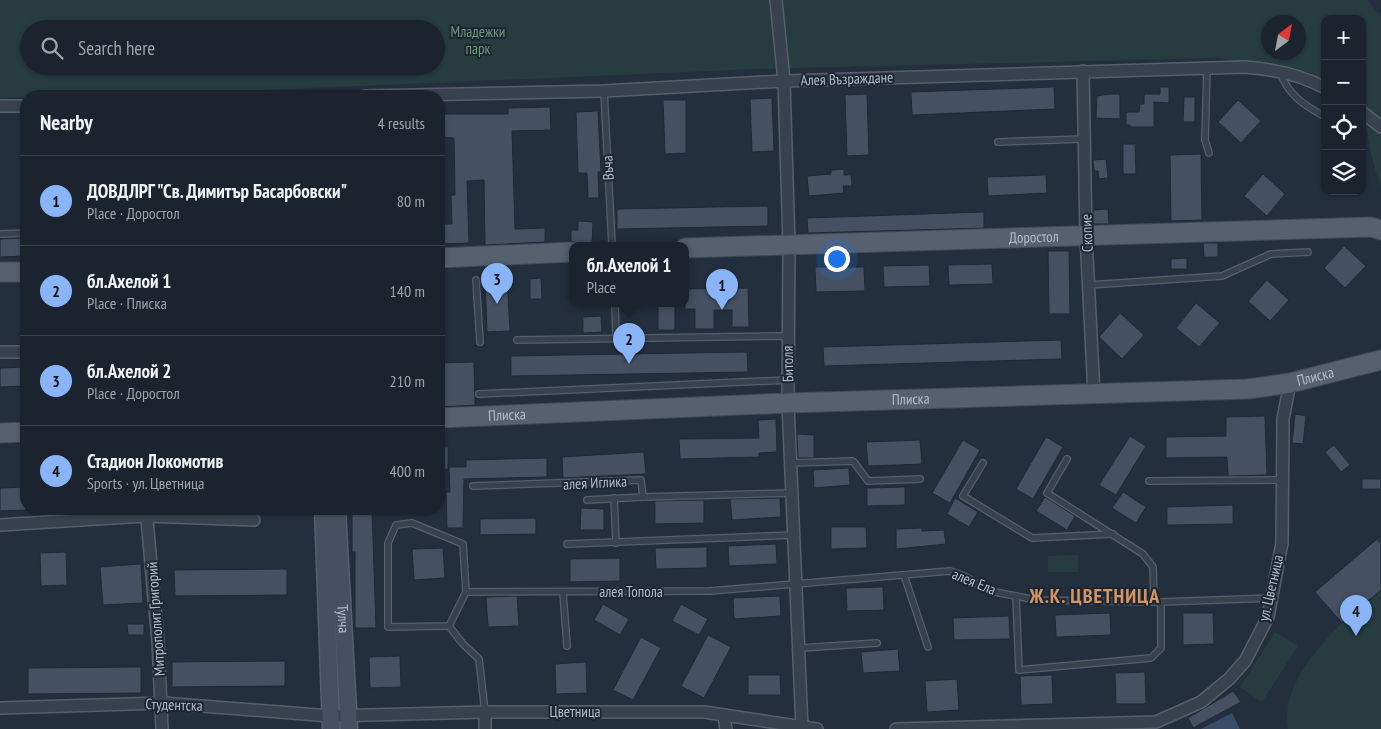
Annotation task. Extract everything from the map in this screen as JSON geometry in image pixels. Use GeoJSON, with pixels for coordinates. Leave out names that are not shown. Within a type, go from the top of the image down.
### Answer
{"type":"FeatureCollection","features":[{"type":"Feature","properties":{"kind":"main road","name":"Доростол"},"geometry":{"type":"LineString","coordinates":[[689,248],[1378,228]]}},
{"type":"Feature","properties":{"kind":"main road"},"geometry":{"type":"LineString","coordinates":[[445,258],[569,252]]}},
{"type":"Feature","properties":{"kind":"main road"},"geometry":{"type":"LineString","coordinates":[[0,272],[20,272]]}},
{"type":"Feature","properties":{"kind":"main road","name":"Плиска"},"geometry":{"type":"LineString","coordinates":[[445,418],[788,403],[1248,389],[1290,383],[1381,360]]}},
{"type":"Feature","properties":{"kind":"main road"},"geometry":{"type":"LineString","coordinates":[[0,433],[20,432]]}},
{"type":"Feature","properties":{"kind":"main road","name":"Тулча"},"geometry":{"type":"LineString","coordinates":[[322,515],[330,722]]}},
{"type":"Feature","properties":{"kind":"main road","name":"Тулча"},"geometry":{"type":"LineString","coordinates":[[337,515],[348,722]]}},
{"type":"Feature","properties":{"kind":"street","name":"Битоля"},"geometry":{"type":"LineString","coordinates":[[776,0],[784,81],[789,245],[788,403],[802,728]]}},
{"type":"Feature","properties":{"kind":"street","name":"Алея Възраждане"},"geometry":{"type":"LineString","coordinates":[[445,95],[604,91],[784,81],[1244,67],[1307,78],[1321,86]]}},
{"type":"Feature","properties":{"kind":"street","name":"Скопие"},"geometry":{"type":"LineString","coordinates":[[1083,71],[1086,236],[1094,394]]}},
{"type":"Feature","properties":{"kind":"street"},"geometry":{"type":"LineString","coordinates":[[0,106],[20,106]]}},
{"type":"Feature","properties":{"kind":"street"},"geometry":{"type":"LineString","coordinates":[[1366,115],[1381,127]]}},
{"type":"Feature","properties":{"kind":"street"},"geometry":{"type":"LineString","coordinates":[[0,352],[20,352]]}},
{"type":"Feature","properties":{"kind":"street","name":"ул. Цветница"},"geometry":{"type":"LineString","coordinates":[[896,729],[1156,722],[1201,702],[1229,679],[1245,661],[1268,616],[1272,598],[1282,543],[1281,480],[1283,419],[1290,383]]}},
{"type":"Feature","properties":{"kind":"street"},"geometry":{"type":"LineString","coordinates":[[0,525],[112,515]]}},
{"type":"Feature","properties":{"kind":"street","name":"Митрополит Григорий"},"geometry":{"type":"LineString","coordinates":[[146,515],[152,558],[163,703],[162,729]]}},
{"type":"Feature","properties":{"kind":"street"},"geometry":{"type":"LineString","coordinates":[[186,515],[254,520]]}},
{"type":"Feature","properties":{"kind":"street","name":"Студентска"},"geometry":{"type":"LineString","coordinates":[[0,708],[163,703],[330,722],[348,722]]}},
{"type":"Feature","properties":{"kind":"street"},"geometry":{"type":"LineString","coordinates":[[485,712],[485,729]]}},
{"type":"Feature","properties":{"kind":"street","name":"Цветница"},"geometry":{"type":"LineString","coordinates":[[348,722],[485,712],[704,712],[802,728]]}},
{"type":"Feature","properties":{"kind":"street"},"geometry":{"type":"LineString","coordinates":[[724,714],[726,729]]}},
{"type":"Feature","properties":{"kind":"street"},"geometry":{"type":"LineString","coordinates":[[802,728],[816,729]]}},
{"type":"Feature","properties":{"kind":"lane"},"geometry":{"type":"LineString","coordinates":[[1207,68],[1205,140],[1208,153]]}},
{"type":"Feature","properties":{"kind":"lane"},"geometry":{"type":"LineString","coordinates":[[1280,72],[1285,85],[1292,95],[1321,114]]}},
{"type":"Feature","properties":{"kind":"lane","name":"Въча"},"geometry":{"type":"LineString","coordinates":[[604,91],[612,242]]}},
{"type":"Feature","properties":{"kind":"lane"},"geometry":{"type":"LineString","coordinates":[[998,142],[1084,139]]}},
{"type":"Feature","properties":{"kind":"lane"},"geometry":{"type":"LineString","coordinates":[[0,234],[20,233]]}},
{"type":"Feature","properties":{"kind":"lane"},"geometry":{"type":"LineString","coordinates":[[1089,285],[1222,276],[1271,254],[1308,252]]}},
{"type":"Feature","properties":{"kind":"lane"},"geometry":{"type":"LineString","coordinates":[[476,280],[480,342]]}},
{"type":"Feature","properties":{"kind":"lane"},"geometry":{"type":"LineString","coordinates":[[615,307],[616,339]]}},
{"type":"Feature","properties":{"kind":"lane"},"geometry":{"type":"LineString","coordinates":[[517,340],[787,336]]}},
{"type":"Feature","properties":{"kind":"lane"},"geometry":{"type":"LineString","coordinates":[[479,394],[788,380]]}},
{"type":"Feature","properties":{"kind":"lane"},"geometry":{"type":"LineString","coordinates":[[1016,596],[1019,670],[1151,658],[1161,648],[1158,602],[1153,567],[1143,554],[1046,493],[1067,459]]}},
{"type":"Feature","properties":{"kind":"lane"},"geometry":{"type":"LineString","coordinates":[[791,464],[853,462],[868,481],[920,479]]}},
{"type":"Feature","properties":{"kind":"lane"},"geometry":{"type":"LineString","coordinates":[[983,462],[963,496],[1032,538],[1113,534]]}},
{"type":"Feature","properties":{"kind":"lane","name":"алея Иглика"},"geometry":{"type":"LineString","coordinates":[[473,486],[641,480],[643,497],[792,493]]}},
{"type":"Feature","properties":{"kind":"lane"},"geometry":{"type":"LineString","coordinates":[[1149,482],[1281,480]]}},
{"type":"Feature","properties":{"kind":"lane"},"geometry":{"type":"LineString","coordinates":[[587,500],[643,497]]}},
{"type":"Feature","properties":{"kind":"lane"},"geometry":{"type":"LineString","coordinates":[[614,498],[616,543]]}},
{"type":"Feature","properties":{"kind":"lane"},"geometry":{"type":"LineString","coordinates":[[412,523],[463,544],[466,592],[449,626],[388,627],[388,543],[396,525],[412,523]]}},
{"type":"Feature","properties":{"kind":"lane"},"geometry":{"type":"LineString","coordinates":[[567,544],[794,535]]}},
{"type":"Feature","properties":{"kind":"lane","name":"алея Ела"},"geometry":{"type":"LineString","coordinates":[[797,584],[950,571],[964,576],[989,591],[1036,600],[1158,602],[1272,598]]}},
{"type":"Feature","properties":{"kind":"lane"},"geometry":{"type":"LineString","coordinates":[[904,575],[928,647]]}},
{"type":"Feature","properties":{"kind":"lane","name":"алея Топола"},"geometry":{"type":"LineString","coordinates":[[466,592],[710,592],[797,584]]}},
{"type":"Feature","properties":{"kind":"lane"},"geometry":{"type":"LineString","coordinates":[[563,592],[567,646]]}},
{"type":"Feature","properties":{"kind":"lane"},"geometry":{"type":"LineString","coordinates":[[449,626],[462,644],[479,659],[485,712]]}},
{"type":"Feature","properties":{"kind":"lane"},"geometry":{"type":"LineString","coordinates":[[800,648],[877,643]]}},
{"type":"Feature","properties":{"kind":"green space","name":"Младежки парк"},"geometry":{"type":"Polygon","coordinates":[[[0,0],[1367,0],[1381,16],[1381,187],[1374,166],[1366,125],[1366,15],[1321,15],[1321,79],[1308,72],[1217,58],[755,69],[267,90],[20,90],[20,97],[0,98],[0,0]]]}},
{"type":"Feature","properties":{"kind":"green space"},"geometry":{"type":"Polygon","coordinates":[[[1381,538],[1381,729],[1288,729],[1287,713],[1295,684],[1312,657],[1342,623],[1315,592],[1377,539],[1381,538]]]}},
{"type":"Feature","properties":{"kind":"green space"},"geometry":{"type":"Polygon","coordinates":[[[1078,555],[1078,572],[1048,572],[1048,556],[1078,555]]]}},
{"type":"Feature","properties":{"kind":"green space"},"geometry":{"type":"Polygon","coordinates":[[[1275,632],[1298,646],[1262,702],[1240,687],[1275,632]]]}},
{"type":"Feature","properties":{"kind":"water"},"geometry":{"type":"Polygon","coordinates":[[[1232,713],[1240,729],[1201,729],[1232,713]]]}},
{"type":"Feature","properties":{"kind":"building"},"geometry":{"type":"Polygon","coordinates":[[[1054,87],[1055,109],[912,115],[911,92],[1054,87]]]}},
{"type":"Feature","properties":{"kind":"building"},"geometry":{"type":"Polygon","coordinates":[[[1160,87],[1169,87],[1169,103],[1154,102],[1154,127],[1130,127],[1130,125],[1126,125],[1126,112],[1139,112],[1140,104],[1144,104],[1144,94],[1160,94],[1160,87]]]}},
{"type":"Feature","properties":{"kind":"building"},"geometry":{"type":"Polygon","coordinates":[[[867,94],[869,155],[847,156],[845,95],[867,94]]]}},
{"type":"Feature","properties":{"kind":"building"},"geometry":{"type":"Polygon","coordinates":[[[1120,94],[1120,119],[1096,118],[1097,96],[1120,94]]]}},
{"type":"Feature","properties":{"kind":"building"},"geometry":{"type":"Polygon","coordinates":[[[1184,97],[1195,97],[1195,122],[1183,122],[1184,97]]]}},
{"type":"Feature","properties":{"kind":"building"},"geometry":{"type":"Polygon","coordinates":[[[772,98],[774,151],[752,152],[750,99],[772,98]]]}},
{"type":"Feature","properties":{"kind":"building"},"geometry":{"type":"Polygon","coordinates":[[[663,100],[686,100],[686,153],[665,154],[663,100]]]}},
{"type":"Feature","properties":{"kind":"building"},"geometry":{"type":"Polygon","coordinates":[[[1238,100],[1261,121],[1241,143],[1218,122],[1238,100]]]}},
{"type":"Feature","properties":{"kind":"building"},"geometry":{"type":"Polygon","coordinates":[[[550,107],[551,130],[512,131],[515,229],[545,228],[545,242],[485,245],[484,180],[467,181],[469,243],[445,244],[445,224],[452,224],[451,195],[455,195],[454,138],[445,137],[445,114],[508,114],[508,108],[550,107]]]}},
{"type":"Feature","properties":{"kind":"building"},"geometry":{"type":"Polygon","coordinates":[[[598,111],[601,172],[598,172],[599,198],[588,198],[587,173],[578,173],[576,112],[598,111]]]}},
{"type":"Feature","properties":{"kind":"building"},"geometry":{"type":"Polygon","coordinates":[[[1123,144],[1135,144],[1136,174],[1123,174],[1123,144]]]}},
{"type":"Feature","properties":{"kind":"building"},"geometry":{"type":"Polygon","coordinates":[[[1201,154],[1202,220],[1171,221],[1170,155],[1201,154]]]}},
{"type":"Feature","properties":{"kind":"building"},"geometry":{"type":"Polygon","coordinates":[[[1106,159],[1108,178],[1099,179],[1098,171],[1094,171],[1093,160],[1106,159]]]}},
{"type":"Feature","properties":{"kind":"building"},"geometry":{"type":"Polygon","coordinates":[[[844,169],[844,175],[851,175],[852,186],[843,186],[844,193],[809,196],[807,176],[831,174],[831,170],[844,169]]]}},
{"type":"Feature","properties":{"kind":"building"},"geometry":{"type":"Polygon","coordinates":[[[1263,174],[1285,194],[1267,216],[1244,196],[1263,174]]]}},
{"type":"Feature","properties":{"kind":"building"},"geometry":{"type":"Polygon","coordinates":[[[1046,175],[1047,193],[988,196],[987,177],[1046,175]]]}},
{"type":"Feature","properties":{"kind":"building"},"geometry":{"type":"Polygon","coordinates":[[[768,206],[768,226],[617,229],[617,209],[768,206]]]}},
{"type":"Feature","properties":{"kind":"building"},"geometry":{"type":"Polygon","coordinates":[[[1108,209],[1109,224],[1093,224],[1093,210],[1108,209]]]}},
{"type":"Feature","properties":{"kind":"building"},"geometry":{"type":"Polygon","coordinates":[[[984,212],[984,228],[808,233],[807,218],[984,212]]]}},
{"type":"Feature","properties":{"kind":"building"},"geometry":{"type":"Polygon","coordinates":[[[578,221],[593,222],[592,242],[571,241],[571,230],[578,230],[578,221]]]}},
{"type":"Feature","properties":{"kind":"building"},"geometry":{"type":"Polygon","coordinates":[[[20,238],[20,256],[0,257],[0,239],[20,238]]]}},
{"type":"Feature","properties":{"kind":"building"},"geometry":{"type":"Polygon","coordinates":[[[1203,243],[1218,243],[1218,257],[1204,257],[1203,243]]]}},
{"type":"Feature","properties":{"kind":"building"},"geometry":{"type":"Polygon","coordinates":[[[1344,246],[1366,266],[1345,288],[1324,268],[1344,246]]]}},
{"type":"Feature","properties":{"kind":"building"},"geometry":{"type":"Polygon","coordinates":[[[1048,251],[1069,251],[1070,314],[1049,314],[1048,251]]]}},
{"type":"Feature","properties":{"kind":"building"},"geometry":{"type":"Polygon","coordinates":[[[1187,258],[1187,269],[1171,269],[1171,259],[1187,258]]]}},
{"type":"Feature","properties":{"kind":"building"},"geometry":{"type":"Polygon","coordinates":[[[992,264],[993,284],[949,285],[948,265],[992,264]]]}},
{"type":"Feature","properties":{"kind":"building"},"geometry":{"type":"Polygon","coordinates":[[[929,265],[930,286],[884,287],[883,266],[929,265]]]}},
{"type":"Feature","properties":{"kind":"building"},"geometry":{"type":"Polygon","coordinates":[[[815,267],[864,267],[865,291],[816,292],[815,267]]]}},
{"type":"Feature","properties":{"kind":"building"},"geometry":{"type":"Polygon","coordinates":[[[507,276],[510,331],[487,332],[485,277],[507,276]]]}},
{"type":"Feature","properties":{"kind":"building"},"geometry":{"type":"Polygon","coordinates":[[[541,278],[542,299],[530,299],[530,279],[541,278]]]}},
{"type":"Feature","properties":{"kind":"building"},"geometry":{"type":"Polygon","coordinates":[[[1267,280],[1289,300],[1270,321],[1248,301],[1267,280]]]}},
{"type":"Feature","properties":{"kind":"building"},"geometry":{"type":"Polygon","coordinates":[[[748,288],[749,327],[732,327],[732,310],[714,310],[714,329],[695,329],[695,309],[685,309],[685,307],[689,307],[689,289],[748,288]]]}},
{"type":"Feature","properties":{"kind":"building"},"geometry":{"type":"Polygon","coordinates":[[[1196,303],[1220,323],[1199,347],[1176,328],[1196,303]]]}},
{"type":"Feature","properties":{"kind":"building"},"geometry":{"type":"Polygon","coordinates":[[[658,307],[675,307],[675,330],[658,330],[658,307]]]}},
{"type":"Feature","properties":{"kind":"building"},"geometry":{"type":"Polygon","coordinates":[[[1120,313],[1144,335],[1122,359],[1099,337],[1120,313]]]}},
{"type":"Feature","properties":{"kind":"building"},"geometry":{"type":"Polygon","coordinates":[[[601,316],[602,332],[583,333],[583,317],[601,316]]]}},
{"type":"Feature","properties":{"kind":"building"},"geometry":{"type":"Polygon","coordinates":[[[1061,340],[1062,359],[824,366],[823,347],[1061,340]]]}},
{"type":"Feature","properties":{"kind":"building"},"geometry":{"type":"Polygon","coordinates":[[[747,352],[748,372],[511,376],[511,356],[747,352]]]}},
{"type":"Feature","properties":{"kind":"building"},"geometry":{"type":"Polygon","coordinates":[[[474,362],[475,405],[445,407],[445,363],[474,362]]]}},
{"type":"Feature","properties":{"kind":"building"},"geometry":{"type":"Polygon","coordinates":[[[20,367],[20,386],[0,387],[0,368],[20,367]]]}},
{"type":"Feature","properties":{"kind":"building"},"geometry":{"type":"Polygon","coordinates":[[[1295,414],[1306,416],[1303,444],[1292,443],[1295,414]]]}},
{"type":"Feature","properties":{"kind":"building"},"geometry":{"type":"Polygon","coordinates":[[[1265,416],[1267,475],[1228,476],[1227,457],[1166,458],[1166,437],[1226,436],[1226,417],[1265,416]]]}},
{"type":"Feature","properties":{"kind":"building"},"geometry":{"type":"Polygon","coordinates":[[[776,419],[777,452],[759,453],[759,457],[680,459],[679,439],[759,438],[758,420],[776,419]]]}},
{"type":"Feature","properties":{"kind":"building"},"geometry":{"type":"Polygon","coordinates":[[[797,434],[814,435],[814,458],[798,458],[797,434]]]}},
{"type":"Feature","properties":{"kind":"building"},"geometry":{"type":"Polygon","coordinates":[[[1130,436],[1146,446],[1116,495],[1099,485],[1130,436]]]}},
{"type":"Feature","properties":{"kind":"building"},"geometry":{"type":"Polygon","coordinates":[[[1046,437],[1063,447],[1033,499],[1016,489],[1046,437]]]}},
{"type":"Feature","properties":{"kind":"building"},"geometry":{"type":"Polygon","coordinates":[[[920,440],[922,464],[868,466],[866,442],[920,440]]]}},
{"type":"Feature","properties":{"kind":"building"},"geometry":{"type":"Polygon","coordinates":[[[963,440],[980,450],[950,503],[932,493],[963,440]]]}},
{"type":"Feature","properties":{"kind":"building"},"geometry":{"type":"Polygon","coordinates":[[[1334,445],[1350,465],[1341,472],[1325,452],[1334,445]]]}},
{"type":"Feature","properties":{"kind":"building"},"geometry":{"type":"Polygon","coordinates":[[[445,447],[448,447],[448,469],[445,469],[445,447]]]}},
{"type":"Feature","properties":{"kind":"building"},"geometry":{"type":"Polygon","coordinates":[[[644,452],[646,474],[563,478],[562,457],[644,452]]]}},
{"type":"Feature","properties":{"kind":"building"},"geometry":{"type":"Polygon","coordinates":[[[547,458],[547,477],[464,479],[463,528],[447,528],[446,492],[450,492],[449,467],[466,467],[466,460],[547,458]]]}},
{"type":"Feature","properties":{"kind":"building"},"geometry":{"type":"Polygon","coordinates":[[[849,468],[850,485],[814,488],[813,470],[849,468]]]}},
{"type":"Feature","properties":{"kind":"building"},"geometry":{"type":"Polygon","coordinates":[[[1362,479],[1381,479],[1381,489],[1362,489],[1362,479]]]}},
{"type":"Feature","properties":{"kind":"building"},"geometry":{"type":"Polygon","coordinates":[[[20,487],[20,510],[0,511],[0,488],[20,487]]]}},
{"type":"Feature","properties":{"kind":"building"},"geometry":{"type":"Polygon","coordinates":[[[905,487],[905,505],[867,506],[867,488],[905,487]]]}},
{"type":"Feature","properties":{"kind":"building"},"geometry":{"type":"Polygon","coordinates":[[[1123,492],[1146,507],[1136,523],[1112,508],[1123,492]]]}},
{"type":"Feature","properties":{"kind":"building"},"geometry":{"type":"Polygon","coordinates":[[[1045,497],[1075,516],[1067,530],[1036,511],[1045,497]]]}},
{"type":"Feature","properties":{"kind":"building"},"geometry":{"type":"Polygon","coordinates":[[[780,498],[781,517],[732,520],[730,499],[780,498]]]}},
{"type":"Feature","properties":{"kind":"building"},"geometry":{"type":"Polygon","coordinates":[[[955,498],[978,512],[969,527],[947,514],[955,498]]]}},
{"type":"Feature","properties":{"kind":"building"},"geometry":{"type":"Polygon","coordinates":[[[704,500],[704,523],[655,524],[655,501],[704,500]]]}},
{"type":"Feature","properties":{"kind":"building"},"geometry":{"type":"Polygon","coordinates":[[[1233,505],[1233,524],[1167,525],[1167,507],[1233,505]]]}},
{"type":"Feature","properties":{"kind":"building"},"geometry":{"type":"Polygon","coordinates":[[[581,508],[604,509],[604,530],[580,530],[581,508]]]}},
{"type":"Feature","properties":{"kind":"building"},"geometry":{"type":"Polygon","coordinates":[[[352,515],[372,515],[376,628],[355,628],[355,552],[352,552],[352,515]]]}},
{"type":"Feature","properties":{"kind":"building"},"geometry":{"type":"Polygon","coordinates":[[[536,518],[536,534],[480,535],[480,519],[536,518]]]}},
{"type":"Feature","properties":{"kind":"building"},"geometry":{"type":"Polygon","coordinates":[[[831,527],[866,527],[867,548],[831,549],[831,527]]]}},
{"type":"Feature","properties":{"kind":"building"},"geometry":{"type":"Polygon","coordinates":[[[922,528],[922,531],[944,530],[946,544],[896,549],[896,529],[922,528]]]}},
{"type":"Feature","properties":{"kind":"building"},"geometry":{"type":"Polygon","coordinates":[[[1377,539],[1381,544],[1381,590],[1342,623],[1315,592],[1377,539]]]}},
{"type":"Feature","properties":{"kind":"building"},"geometry":{"type":"Polygon","coordinates":[[[776,544],[777,564],[729,566],[728,546],[776,544]]]}},
{"type":"Feature","properties":{"kind":"building"},"geometry":{"type":"Polygon","coordinates":[[[707,547],[707,568],[656,569],[655,548],[707,547]]]}},
{"type":"Feature","properties":{"kind":"building"},"geometry":{"type":"Polygon","coordinates":[[[443,548],[445,578],[414,580],[412,549],[443,548]]]}},
{"type":"Feature","properties":{"kind":"building"},"geometry":{"type":"Polygon","coordinates":[[[66,552],[67,585],[41,586],[40,553],[66,552]]]}},
{"type":"Feature","properties":{"kind":"building"},"geometry":{"type":"Polygon","coordinates":[[[620,558],[620,581],[570,582],[570,559],[620,558]]]}},
{"type":"Feature","properties":{"kind":"building"},"geometry":{"type":"Polygon","coordinates":[[[141,564],[143,603],[103,605],[100,567],[141,564]]]}},
{"type":"Feature","properties":{"kind":"building"},"geometry":{"type":"Polygon","coordinates":[[[287,569],[287,595],[175,596],[174,570],[287,569]]]}},
{"type":"Feature","properties":{"kind":"building"},"geometry":{"type":"Polygon","coordinates":[[[883,587],[884,610],[847,611],[846,588],[883,587]]]}},
{"type":"Feature","properties":{"kind":"building"},"geometry":{"type":"Polygon","coordinates":[[[517,596],[519,626],[488,627],[486,597],[517,596]]]}},
{"type":"Feature","properties":{"kind":"building"},"geometry":{"type":"Polygon","coordinates":[[[780,596],[781,616],[734,619],[733,598],[780,596]]]}},
{"type":"Feature","properties":{"kind":"building"},"geometry":{"type":"Polygon","coordinates":[[[603,604],[629,619],[620,635],[594,620],[603,604]]]}},
{"type":"Feature","properties":{"kind":"building"},"geometry":{"type":"Polygon","coordinates":[[[681,604],[708,619],[699,635],[672,621],[681,604]]]}},
{"type":"Feature","properties":{"kind":"building"},"geometry":{"type":"Polygon","coordinates":[[[1110,613],[1111,635],[1056,637],[1055,615],[1110,613]]]}},
{"type":"Feature","properties":{"kind":"building"},"geometry":{"type":"Polygon","coordinates":[[[1183,613],[1213,613],[1214,644],[1183,645],[1183,613]]]}},
{"type":"Feature","properties":{"kind":"building"},"geometry":{"type":"Polygon","coordinates":[[[1009,616],[1010,639],[954,640],[953,618],[1009,616]]]}},
{"type":"Feature","properties":{"kind":"building"},"geometry":{"type":"Polygon","coordinates":[[[127,624],[144,624],[144,635],[128,635],[127,624]]]}},
{"type":"Feature","properties":{"kind":"building"},"geometry":{"type":"Polygon","coordinates":[[[708,635],[731,647],[704,698],[681,686],[708,635]]]}},
{"type":"Feature","properties":{"kind":"building"},"geometry":{"type":"Polygon","coordinates":[[[641,637],[661,648],[633,700],[613,690],[641,637]]]}},
{"type":"Feature","properties":{"kind":"building"},"geometry":{"type":"Polygon","coordinates":[[[898,649],[900,671],[863,673],[861,652],[898,649]]]}},
{"type":"Feature","properties":{"kind":"building"},"geometry":{"type":"Polygon","coordinates":[[[400,656],[401,687],[370,688],[369,657],[400,656]]]}},
{"type":"Feature","properties":{"kind":"building"},"geometry":{"type":"Polygon","coordinates":[[[285,661],[285,686],[172,687],[172,662],[285,661]]]}},
{"type":"Feature","properties":{"kind":"building"},"geometry":{"type":"Polygon","coordinates":[[[586,662],[587,693],[556,694],[555,664],[586,662]]]}},
{"type":"Feature","properties":{"kind":"building"},"geometry":{"type":"Polygon","coordinates":[[[141,667],[141,693],[28,694],[28,668],[141,667]]]}},
{"type":"Feature","properties":{"kind":"building"},"geometry":{"type":"Polygon","coordinates":[[[1145,672],[1146,704],[1116,704],[1115,673],[1145,672]]]}},
{"type":"Feature","properties":{"kind":"building"},"geometry":{"type":"Polygon","coordinates":[[[748,675],[780,675],[781,695],[748,695],[748,675]]]}},
{"type":"Feature","properties":{"kind":"building"},"geometry":{"type":"Polygon","coordinates":[[[1052,675],[1053,704],[1021,705],[1020,676],[1052,675]]]}},
{"type":"Feature","properties":{"kind":"building"},"geometry":{"type":"Polygon","coordinates":[[[957,679],[959,710],[927,712],[925,681],[957,679]]]}},
{"type":"Feature","properties":{"kind":"building"},"geometry":{"type":"Polygon","coordinates":[[[1233,691],[1241,702],[1193,728],[1188,718],[1233,691]]]}},
{"type":"Feature","properties":{"kind":"place","name":"бл.Ахелой 2"},"geometry":{"type":"Point","coordinates":[497,304]}},
{"type":"Feature","properties":{"kind":"place","name":"ДОВДЛРГ \"Св. Димитър Басарбовски\""},"geometry":{"type":"Point","coordinates":[722,310]}},
{"type":"Feature","properties":{"kind":"place","name":"бл.Ахелой 1"},"geometry":{"type":"Point","coordinates":[629,364]}},
{"type":"Feature","properties":{"kind":"place","name":"Стадион Локомотив"},"geometry":{"type":"Point","coordinates":[1356,636]}},
{"type":"Feature","properties":{"kind":"district","name":"Ж.К. ЦВЕТНИЦА"},"geometry":{"type":"Point","coordinates":[1095,596]}}]}
